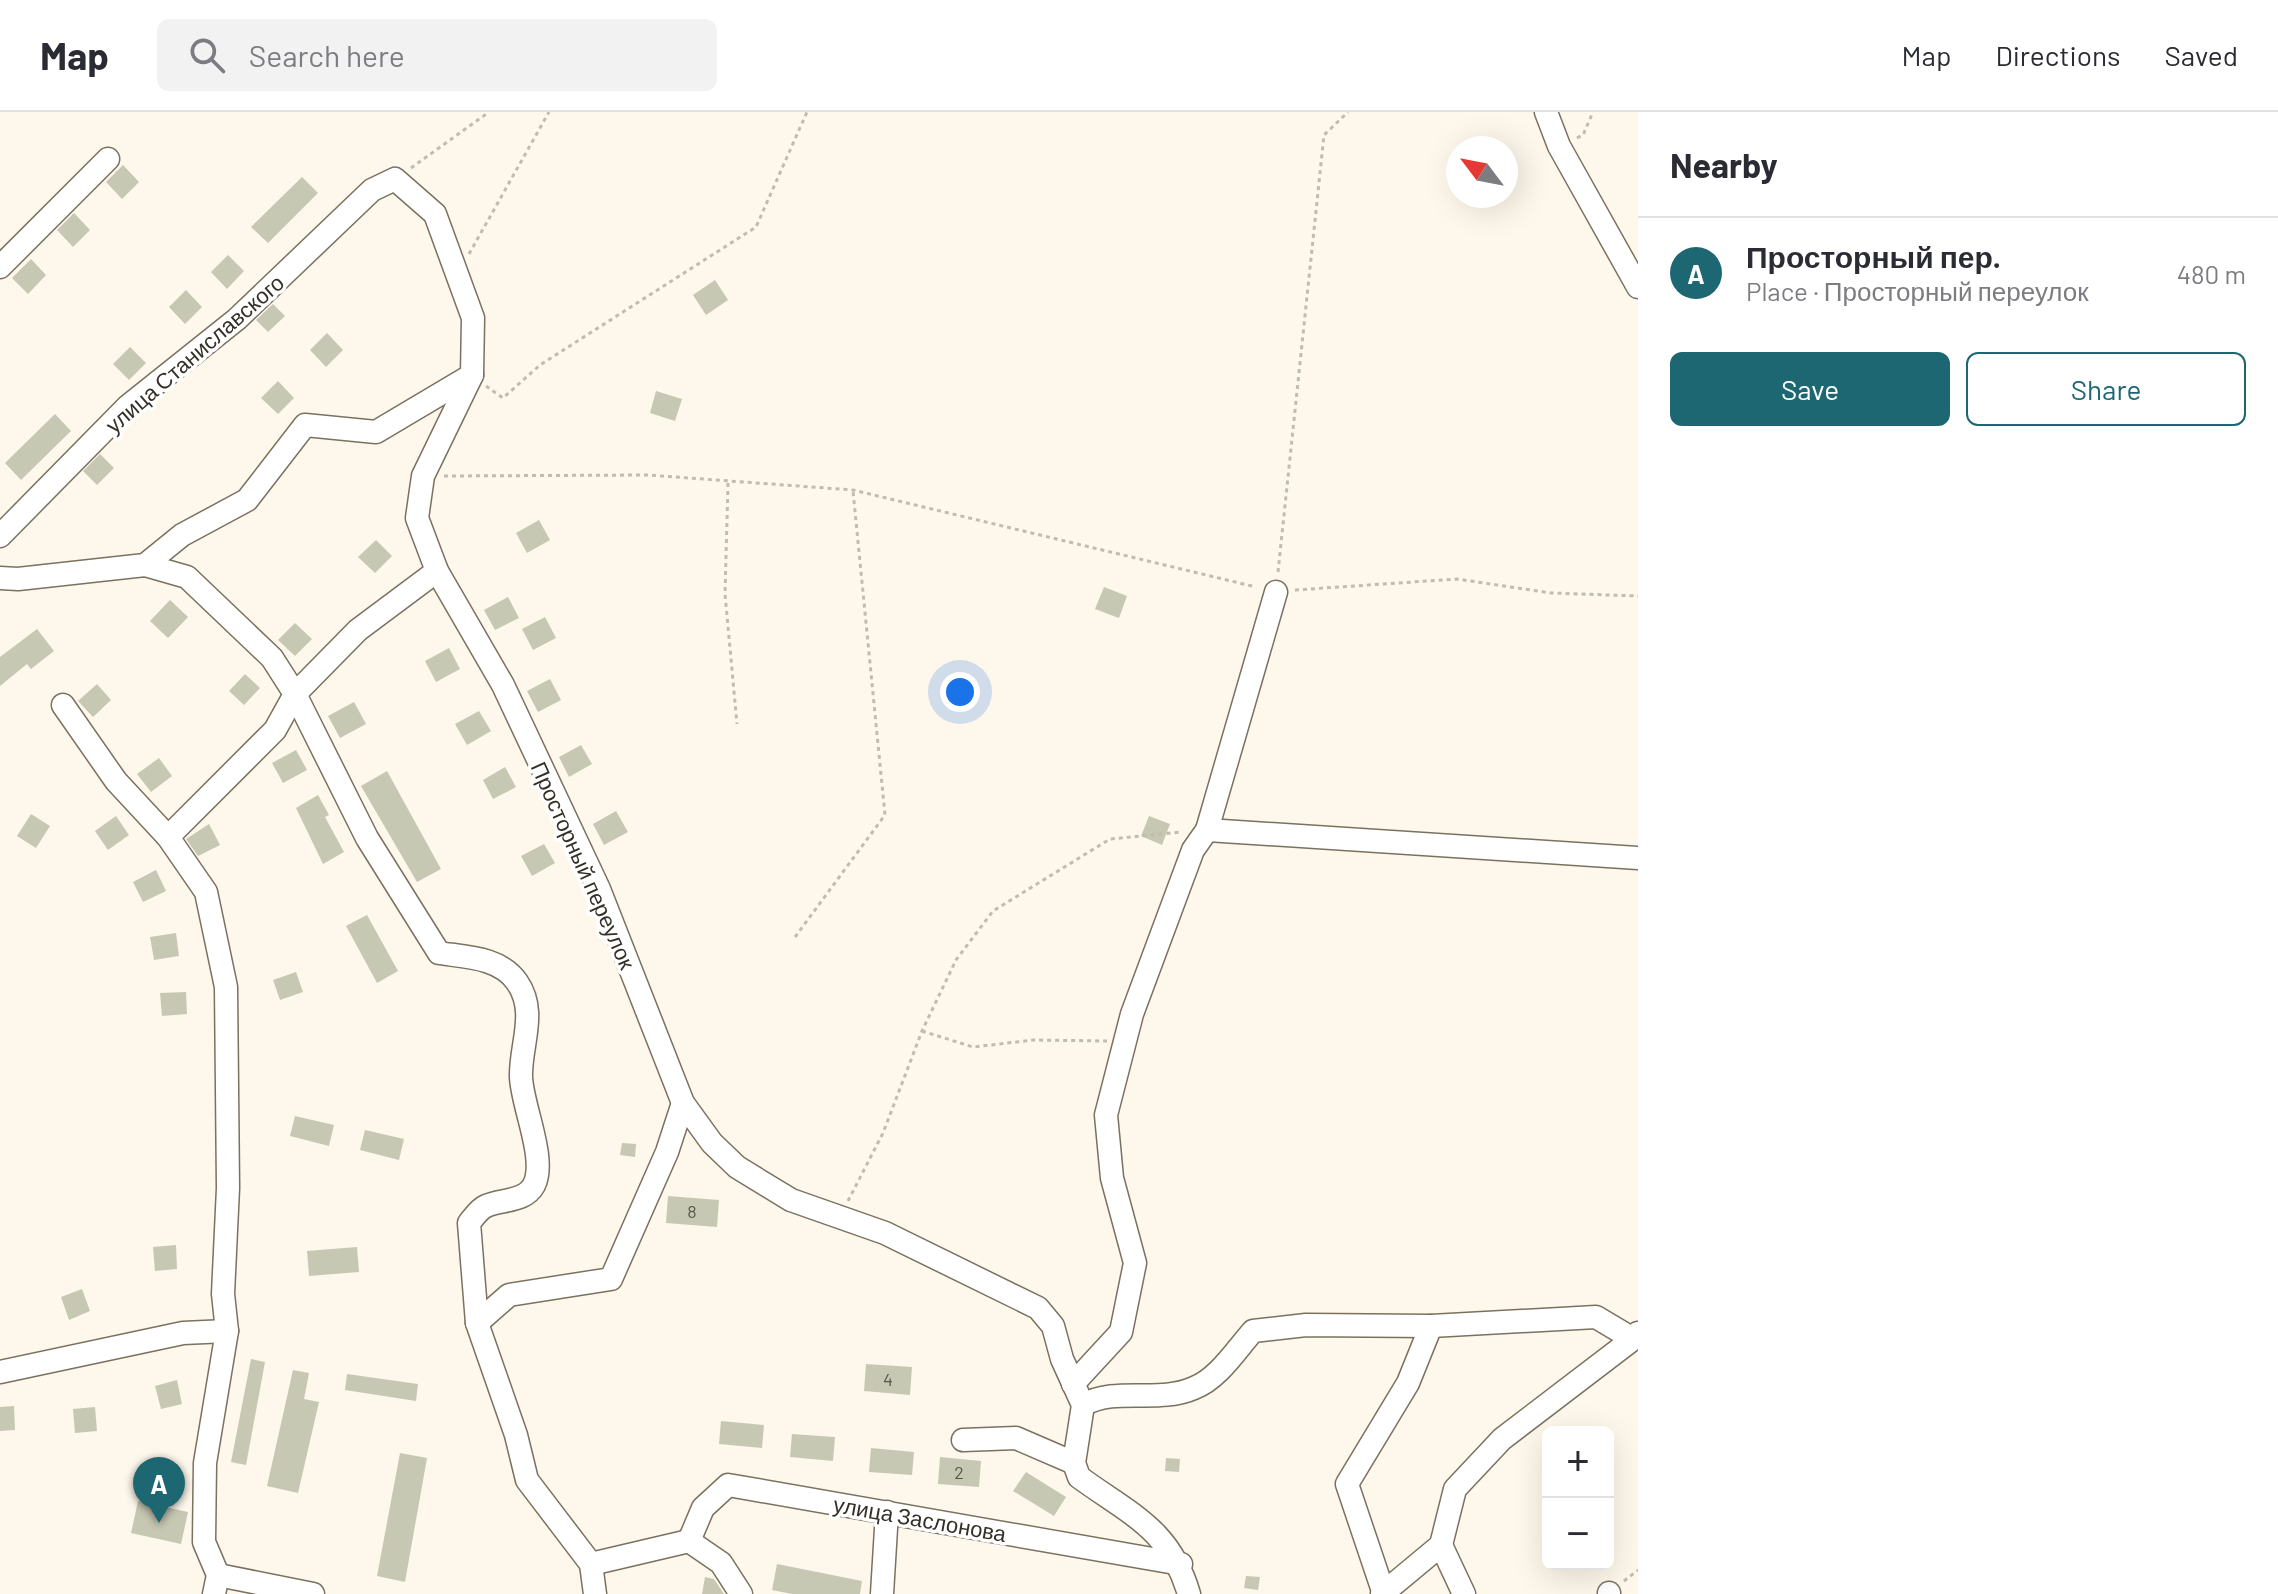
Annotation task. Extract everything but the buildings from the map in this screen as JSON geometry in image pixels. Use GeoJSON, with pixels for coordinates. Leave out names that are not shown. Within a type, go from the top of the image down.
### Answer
{"type":"FeatureCollection","features":[{"type":"Feature","properties":{"kind":"street"},"geometry":{"type":"LineString","coordinates":[[1546,112],[1559,146],[1638,287]]}},
{"type":"Feature","properties":{"kind":"street"},"geometry":{"type":"LineString","coordinates":[[0,267],[108,159]]}},
{"type":"Feature","properties":{"kind":"street","name":"Просторный переулок"},"geometry":{"type":"LineString","coordinates":[[395,179],[435,214],[459,271],[473,318],[472,375],[423,476],[417,518],[437,571],[503,685],[599,889],[683,1103],[712,1143],[737,1167],[791,1200],[885,1233],[1038,1308],[1053,1326],[1083,1405]]}},
{"type":"Feature","properties":{"kind":"street","name":"улица Станиславского"},"geometry":{"type":"LineString","coordinates":[[0,536],[128,406],[237,319],[372,190],[395,179]]}},
{"type":"Feature","properties":{"kind":"street"},"geometry":{"type":"LineString","coordinates":[[145,565],[182,535],[247,500],[305,425],[376,432],[472,375]]}},
{"type":"Feature","properties":{"kind":"street"},"geometry":{"type":"LineString","coordinates":[[0,578],[145,565],[187,577],[272,658],[295,694],[367,838],[439,953],[485,960],[517,981],[525,1002],[528,1025],[521,1076],[535,1142],[535,1183],[525,1196],[483,1207],[469,1223],[477,1323],[516,1435],[527,1480],[591,1564],[595,1594]]}},
{"type":"Feature","properties":{"kind":"street"},"geometry":{"type":"LineString","coordinates":[[168,837],[275,730],[295,694],[358,630],[437,571]]}},
{"type":"Feature","properties":{"kind":"street"},"geometry":{"type":"LineString","coordinates":[[1073,1384],[1121,1332],[1135,1263],[1112,1178],[1106,1115],[1125,1041],[1168,912],[1193,850],[1207,830],[1276,592]]}},
{"type":"Feature","properties":{"kind":"street"},"geometry":{"type":"LineString","coordinates":[[63,705],[116,781],[168,837],[206,892],[226,987],[228,1188],[223,1294],[227,1331],[205,1463],[204,1542],[216,1584],[313,1594]]}},
{"type":"Feature","properties":{"kind":"street"},"geometry":{"type":"LineString","coordinates":[[1207,830],[1638,858]]}},
{"type":"Feature","properties":{"kind":"street"},"geometry":{"type":"LineString","coordinates":[[477,1323],[509,1295],[611,1279],[667,1152],[683,1103]]}},
{"type":"Feature","properties":{"kind":"street"},"geometry":{"type":"LineString","coordinates":[[1189,1594],[1181,1564],[1166,1542],[1079,1477],[1074,1463],[1083,1405],[1100,1396],[1172,1394],[1197,1388],[1225,1364],[1253,1331],[1306,1325],[1431,1326],[1596,1317],[1635,1336],[1502,1439],[1455,1489],[1441,1545],[1383,1593],[1347,1484],[1408,1383],[1431,1326]]}},
{"type":"Feature","properties":{"kind":"street"},"geometry":{"type":"LineString","coordinates":[[0,1372],[183,1333],[227,1331]]}},
{"type":"Feature","properties":{"kind":"street"},"geometry":{"type":"LineString","coordinates":[[963,1440],[1016,1438],[1074,1463]]}},
{"type":"Feature","properties":{"kind":"street","name":"улица Заслонова"},"geometry":{"type":"LineString","coordinates":[[689,1541],[703,1508],[728,1485],[1181,1564]]}},
{"type":"Feature","properties":{"kind":"street"},"geometry":{"type":"LineString","coordinates":[[882,1594],[887,1512]]}},
{"type":"Feature","properties":{"kind":"street"},"geometry":{"type":"LineString","coordinates":[[591,1564],[689,1541],[721,1563],[741,1594]]}},
{"type":"Feature","properties":{"kind":"street"},"geometry":{"type":"LineString","coordinates":[[1441,1545],[1464,1594]]}},
{"type":"Feature","properties":{"kind":"path"},"geometry":{"type":"LineString","coordinates":[[395,179],[489,112]]}},
{"type":"Feature","properties":{"kind":"path"},"geometry":{"type":"LineString","coordinates":[[459,271],[549,112]]}},
{"type":"Feature","properties":{"kind":"path"},"geometry":{"type":"LineString","coordinates":[[472,375],[503,398],[540,365],[756,227],[807,112]]}},
{"type":"Feature","properties":{"kind":"path"},"geometry":{"type":"LineString","coordinates":[[1276,592],[1324,135],[1348,112]]}},
{"type":"Feature","properties":{"kind":"path"},"geometry":{"type":"LineString","coordinates":[[1559,146],[1583,135],[1593,112]]}},
{"type":"Feature","properties":{"kind":"path"},"geometry":{"type":"LineString","coordinates":[[423,476],[648,475],[853,490],[1276,592],[1457,579],[1551,593],[1638,596]]}},
{"type":"Feature","properties":{"kind":"path"},"geometry":{"type":"LineString","coordinates":[[728,483],[725,594],[737,724]]}},
{"type":"Feature","properties":{"kind":"path"},"geometry":{"type":"LineString","coordinates":[[795,937],[885,815],[853,490]]}},
{"type":"Feature","properties":{"kind":"path"},"geometry":{"type":"LineString","coordinates":[[839,1219],[883,1133],[922,1031],[956,960],[993,911],[1110,839],[1207,830]]}},
{"type":"Feature","properties":{"kind":"path"},"geometry":{"type":"LineString","coordinates":[[922,1031],[973,1047],[1034,1040],[1125,1041]]}},
{"type":"Feature","properties":{"kind":"place","name":"Просторный пер."},"geometry":{"type":"Point","coordinates":[159,1523]}}]}
